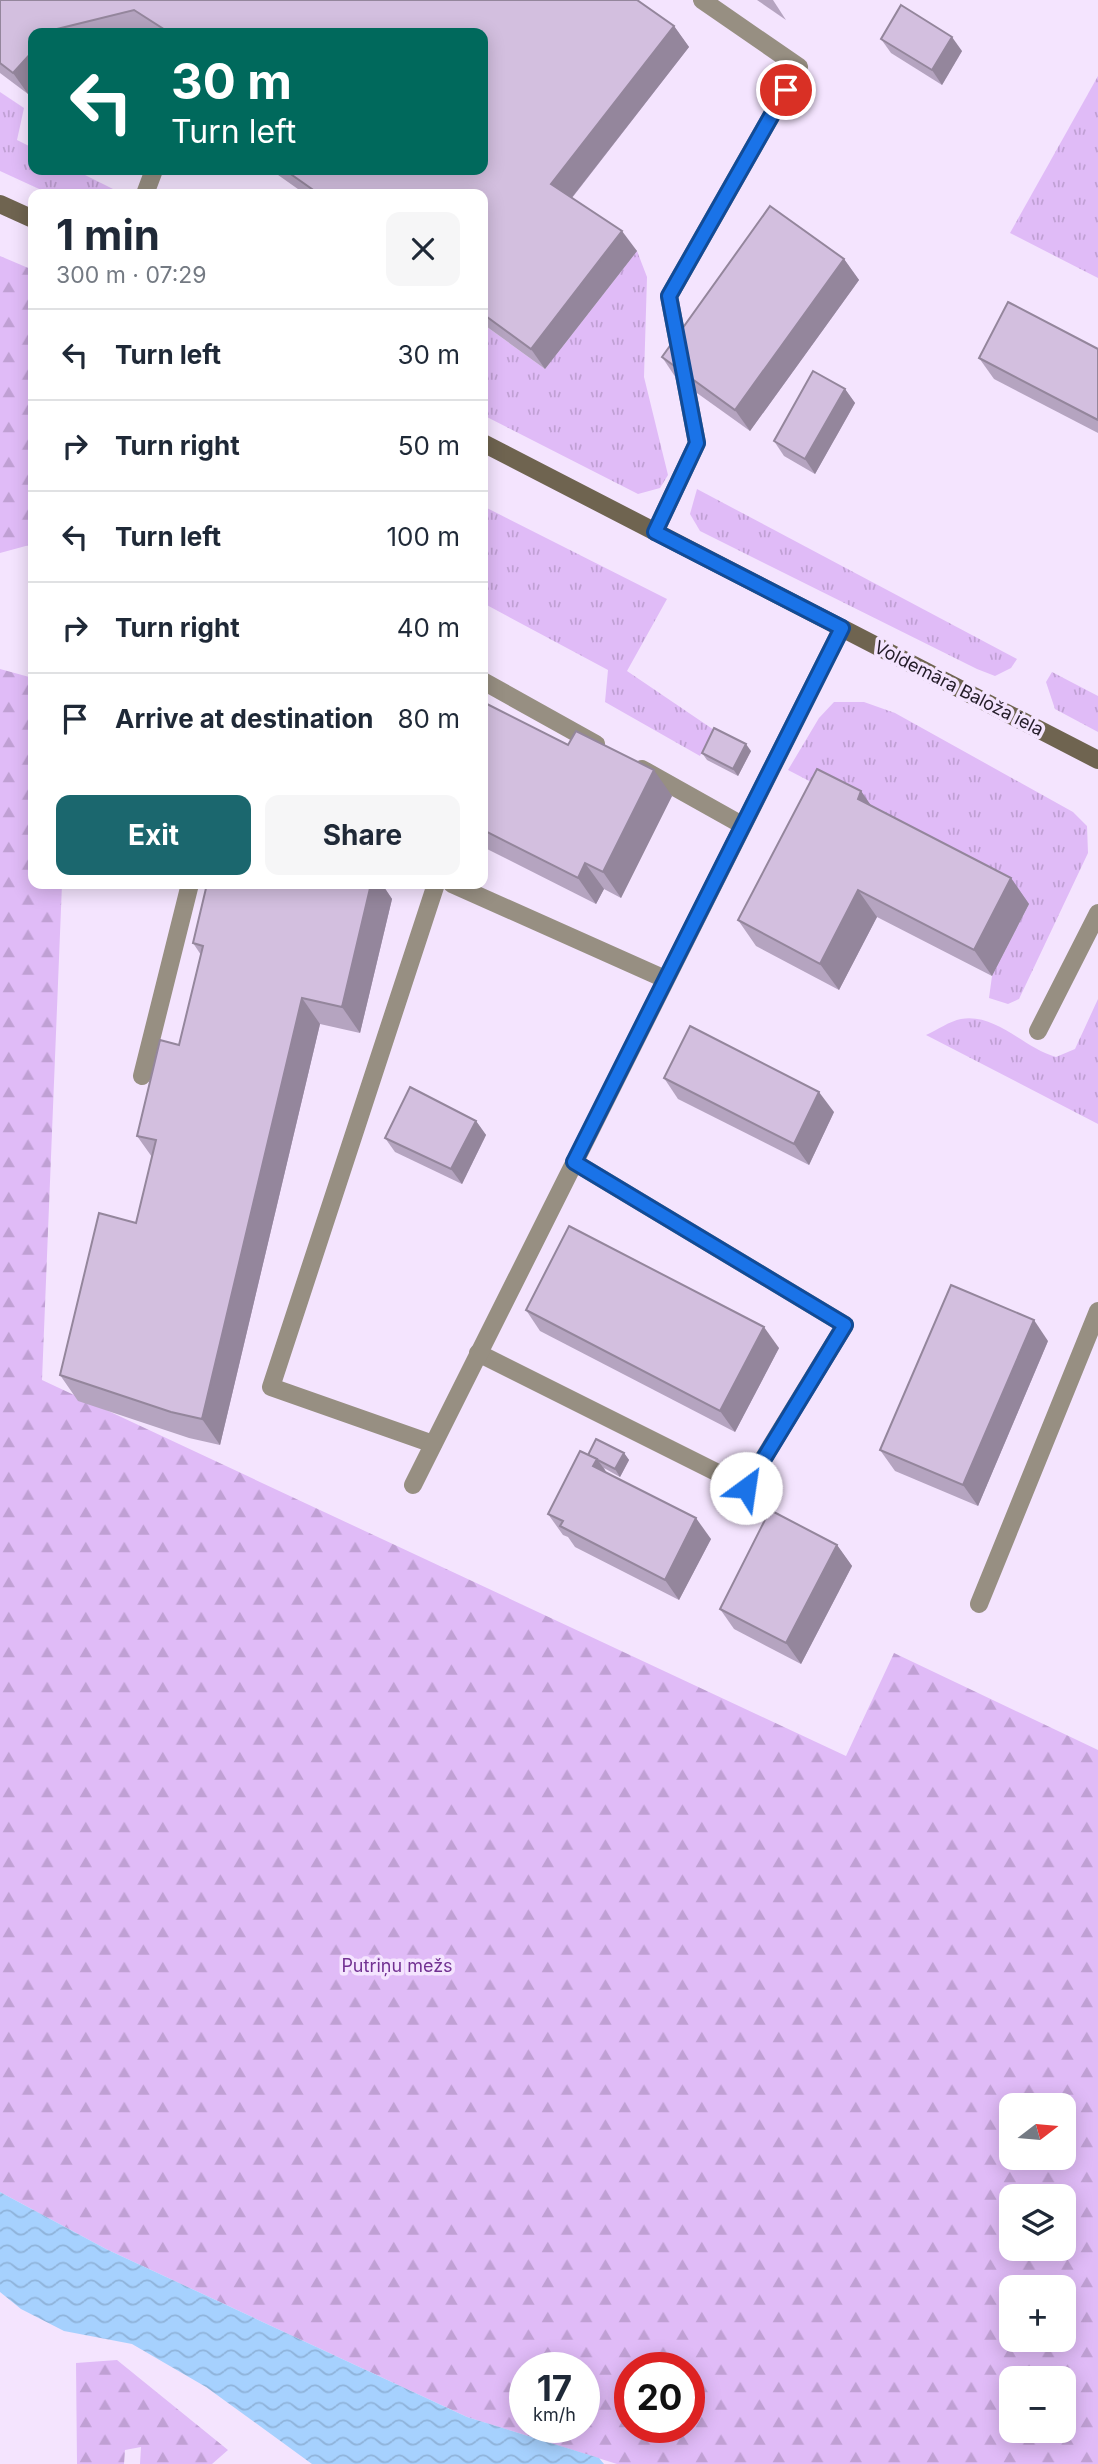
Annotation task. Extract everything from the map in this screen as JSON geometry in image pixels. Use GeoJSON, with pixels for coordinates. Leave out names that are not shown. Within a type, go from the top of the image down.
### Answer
{"type":"FeatureCollection","features":[{"type":"Feature","properties":{"kind":"main road"},"geometry":{"type":"LineString","coordinates":[[0,204],[28,217]]}},
{"type":"Feature","properties":{"kind":"main road","name":"Voldemāra Baloža iela"},"geometry":{"type":"LineString","coordinates":[[488,446],[1098,760]]}},
{"type":"Feature","properties":{"kind":"lane"},"geometry":{"type":"LineString","coordinates":[[655,532],[697,443],[669,296],[799,67],[702,0]]}},
{"type":"Feature","properties":{"kind":"lane"},"geometry":{"type":"LineString","coordinates":[[413,1485],[842,628]]}},
{"type":"Feature","properties":{"kind":"lane"},"geometry":{"type":"LineString","coordinates":[[488,684],[743,825]]}},
{"type":"Feature","properties":{"kind":"lane"},"geometry":{"type":"LineString","coordinates":[[142,1076],[189,889]]}},
{"type":"Feature","properties":{"kind":"lane"},"geometry":{"type":"LineString","coordinates":[[433,1444],[271,1387],[434,889]]}},
{"type":"Feature","properties":{"kind":"lane"},"geometry":{"type":"LineString","coordinates":[[463,889],[665,979]]}},
{"type":"Feature","properties":{"kind":"lane"},"geometry":{"type":"LineString","coordinates":[[1038,1031],[1098,914]]}},
{"type":"Feature","properties":{"kind":"lane"},"geometry":{"type":"LineString","coordinates":[[478,1353],[746,1488],[845,1325],[574,1162]]}},
{"type":"Feature","properties":{"kind":"lane"},"geometry":{"type":"LineString","coordinates":[[979,1604],[1098,1311]]}},
{"type":"Feature","properties":{"kind":"green space"},"geometry":{"type":"Polygon","coordinates":[[[1098,76],[1098,278],[1010,233],[1098,76]]]}},
{"type":"Feature","properties":{"kind":"green space"},"geometry":{"type":"Polygon","coordinates":[[[0,92],[24,108],[17,140],[28,146],[28,175],[85,175],[113,189],[39,189],[0,171],[0,92]]]}},
{"type":"Feature","properties":{"kind":"green space"},"geometry":{"type":"Polygon","coordinates":[[[637,251],[647,277],[644,377],[668,475],[660,488],[638,494],[488,418],[488,328],[545,369],[637,251]]]}},
{"type":"Feature","properties":{"kind":"green space"},"geometry":{"type":"Polygon","coordinates":[[[0,256],[28,268],[28,545],[0,553],[0,256]]]}},
{"type":"Feature","properties":{"kind":"green space"},"geometry":{"type":"Polygon","coordinates":[[[697,489],[1017,659],[1011,668],[995,676],[977,669],[700,531],[690,514],[697,489]]]}},
{"type":"Feature","properties":{"kind":"green space"},"geometry":{"type":"Polygon","coordinates":[[[488,509],[667,599],[627,671],[714,730],[700,756],[605,702],[608,670],[488,606],[488,509]]]}},
{"type":"Feature","properties":{"kind":"green space","name":"Putriņu mežs"},"geometry":{"type":"Polygon","coordinates":[[[0,669],[28,677],[28,889],[62,889],[42,1380],[846,1756],[894,1653],[1098,1750],[1098,2464],[617,2464],[550,2443],[600,2443],[600,2352],[509,2352],[509,2430],[467,2417],[106,2249],[0,2192],[0,669]]]}},
{"type":"Feature","properties":{"kind":"green space"},"geometry":{"type":"Polygon","coordinates":[[[1052,672],[1098,696],[1098,732],[1055,709],[1046,682],[1052,672]]]}},
{"type":"Feature","properties":{"kind":"green space"},"geometry":{"type":"Polygon","coordinates":[[[834,702],[864,702],[895,713],[1073,812],[1087,826],[1088,853],[1019,999],[1008,1004],[989,998],[992,976],[1029,904],[879,817],[788,770],[819,718],[834,702]]]}},
{"type":"Feature","properties":{"kind":"green space"},"geometry":{"type":"Polygon","coordinates":[[[1098,999],[1098,1124],[926,1035],[961,1019],[986,1021],[1056,1057],[1075,1049],[1098,999]]]}},
{"type":"Feature","properties":{"kind":"green space"},"geometry":{"type":"Polygon","coordinates":[[[117,2360],[228,2450],[212,2464],[140,2464],[141,2447],[125,2450],[124,2464],[77,2464],[76,2363],[117,2360]]]}},
{"type":"Feature","properties":{"kind":"water"},"geometry":{"type":"Polygon","coordinates":[[[0,2192],[106,2249],[467,2417],[509,2430],[509,2443],[551,2443],[599,2458],[604,2464],[312,2464],[206,2387],[132,2344],[64,2331],[21,2309],[0,2292],[0,2192]]]}},
{"type":"Feature","properties":{"kind":"building"},"geometry":{"type":"Polygon","coordinates":[[[0,0],[637,0],[674,26],[551,184],[622,231],[531,349],[488,318],[488,189],[312,189],[292,175],[488,175],[488,28],[162,28],[134,10],[61,28],[28,28],[28,56],[13,73],[0,63],[0,0]]]}},
{"type":"Feature","properties":{"kind":"building"},"geometry":{"type":"Polygon","coordinates":[[[901,5],[952,37],[932,70],[881,39],[901,5]]]}},
{"type":"Feature","properties":{"kind":"building"},"geometry":{"type":"Polygon","coordinates":[[[770,206],[844,259],[735,410],[662,357],[770,206]]]}},
{"type":"Feature","properties":{"kind":"building"},"geometry":{"type":"Polygon","coordinates":[[[1008,302],[1098,349],[1098,420],[979,358],[1008,302]]]}},
{"type":"Feature","properties":{"kind":"building"},"geometry":{"type":"Polygon","coordinates":[[[813,371],[845,389],[805,459],[774,441],[813,371]]]}},
{"type":"Feature","properties":{"kind":"building"},"geometry":{"type":"Polygon","coordinates":[[[488,705],[568,745],[576,731],[654,770],[603,872],[585,863],[578,878],[488,833],[488,705]]]}},
{"type":"Feature","properties":{"kind":"building"},"geometry":{"type":"Polygon","coordinates":[[[714,728],[746,744],[733,769],[702,753],[714,728]]]}},
{"type":"Feature","properties":{"kind":"building"},"geometry":{"type":"Polygon","coordinates":[[[817,769],[861,791],[858,799],[1011,878],[974,950],[858,890],[820,964],[738,920],[817,769]]]}},
{"type":"Feature","properties":{"kind":"building"},"geometry":{"type":"Polygon","coordinates":[[[206,889],[370,889],[342,1007],[302,998],[202,1419],[171,1412],[60,1375],[99,1213],[136,1223],[156,1140],[137,1136],[160,1040],[179,1045],[203,946],[193,943],[206,889]]]}},
{"type":"Feature","properties":{"kind":"building"},"geometry":{"type":"Polygon","coordinates":[[[690,1026],[819,1092],[794,1144],[664,1078],[690,1026]]]}},
{"type":"Feature","properties":{"kind":"building"},"geometry":{"type":"Polygon","coordinates":[[[410,1087],[476,1121],[451,1169],[385,1138],[410,1087]]]}},
{"type":"Feature","properties":{"kind":"building"},"geometry":{"type":"Polygon","coordinates":[[[569,1226],[764,1327],[720,1411],[526,1310],[569,1226]]]}},
{"type":"Feature","properties":{"kind":"building"},"geometry":{"type":"Polygon","coordinates":[[[951,1285],[1034,1320],[963,1485],[880,1450],[951,1285]]]}},
{"type":"Feature","properties":{"kind":"building"},"geometry":{"type":"Polygon","coordinates":[[[596,1439],[624,1453],[615,1469],[588,1455],[596,1439]]]}},
{"type":"Feature","properties":{"kind":"building"},"geometry":{"type":"Polygon","coordinates":[[[580,1451],[597,1459],[593,1466],[696,1518],[665,1580],[560,1526],[563,1521],[548,1514],[580,1451]]]}},
{"type":"Feature","properties":{"kind":"building"},"geometry":{"type":"Polygon","coordinates":[[[770,1510],[837,1545],[786,1643],[720,1609],[770,1510]]]}},
{"type":"Feature","properties":{"kind":"route"},"geometry":{"type":"LineString","coordinates":[[746,1488],[845,1325],[574,1162],[842,628],[655,532],[697,443],[669,296],[786,90]]}}]}
